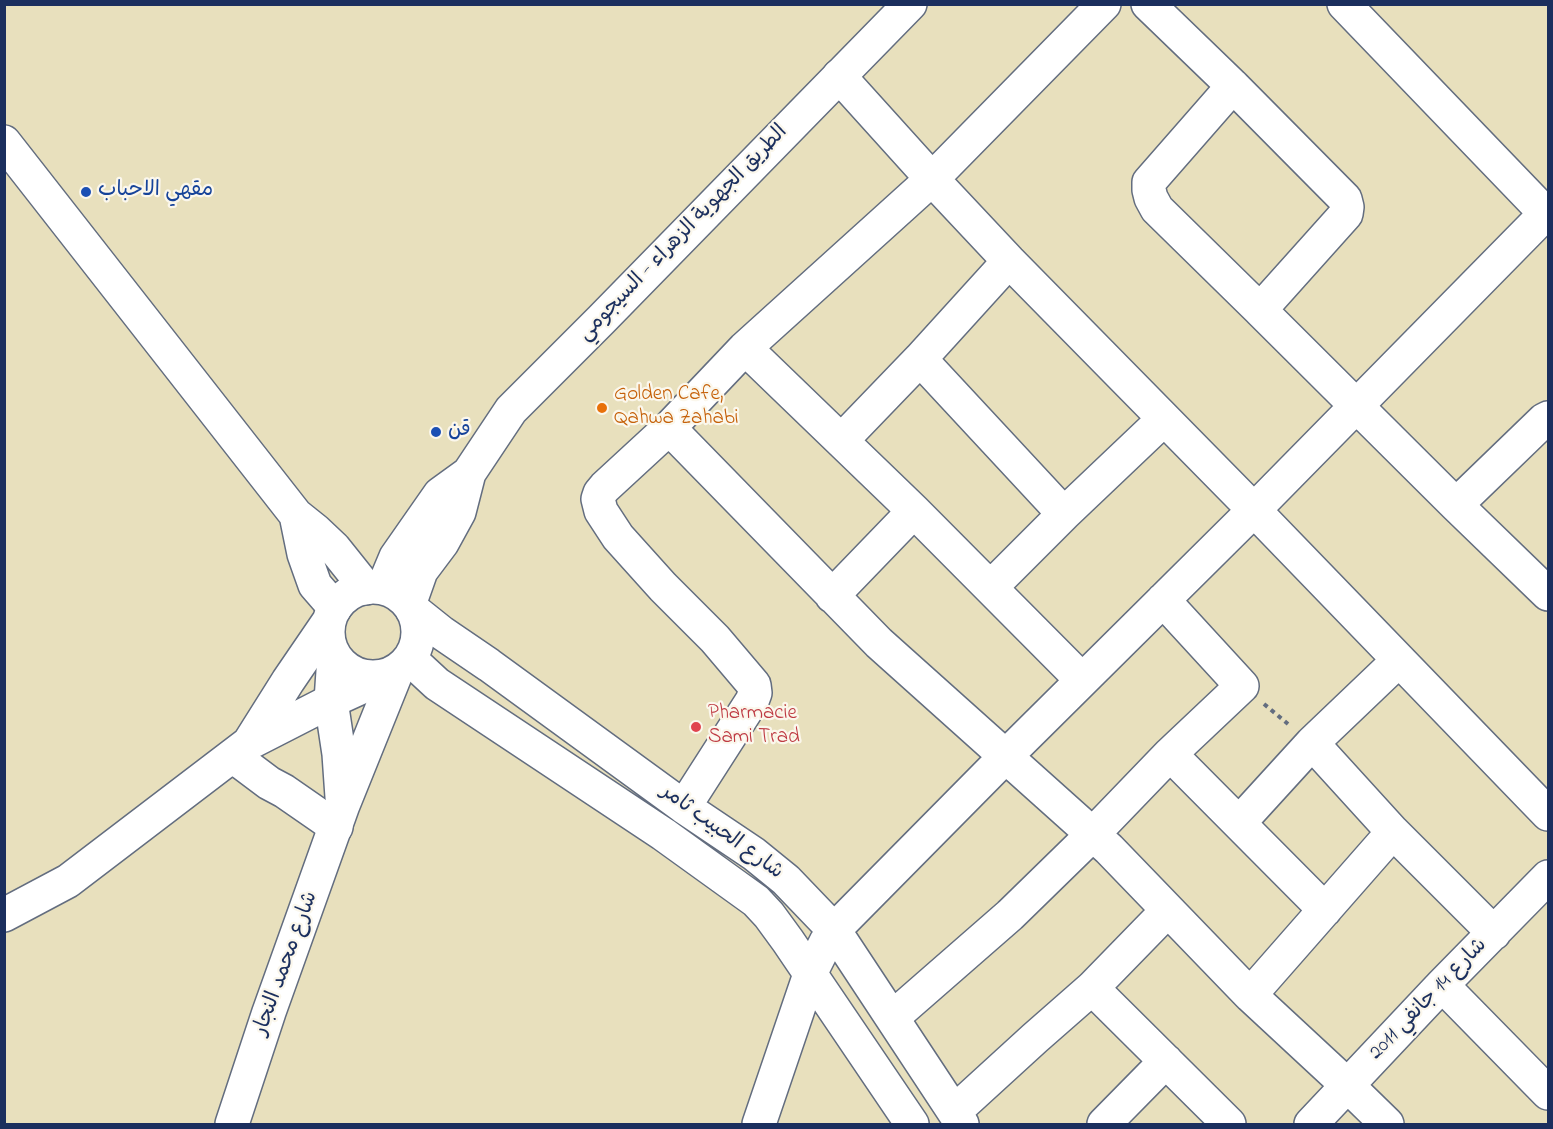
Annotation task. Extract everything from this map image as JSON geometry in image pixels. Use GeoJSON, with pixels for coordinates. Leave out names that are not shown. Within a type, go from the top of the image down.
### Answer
{"type":"FeatureCollection","features":[{"type":"Feature","properties":{"kind":"street","name":"الطريق الجهوية الزهراء - السيجومي"},"geometry":{"type":"LineString","coordinates":[[392,597],[421,571],[442,543],[459,512],[469,473],[510,410],[910,4]]}},
{"type":"Feature","properties":{"kind":"street"},"geometry":{"type":"LineString","coordinates":[[684,807],[752,701],[755,693],[754,685],[722,646],[663,587],[618,537],[607,522],[599,503],[600,493],[669,428],[745,348],[932,179],[1104,4]]}},
{"type":"Feature","properties":{"kind":"street"},"geometry":{"type":"LineString","coordinates":[[1148,4],[1344,196],[1347,202],[1346,214],[1260,310]]}},
{"type":"Feature","properties":{"kind":"street"},"geometry":{"type":"LineString","coordinates":[[759,1125],[810,974],[834,930],[1548,214],[1344,4]]}},
{"type":"Feature","properties":{"kind":"street"},"geometry":{"type":"LineString","coordinates":[[839,76],[1008,261],[1254,510],[1548,814]]}},
{"type":"Feature","properties":{"kind":"street"},"geometry":{"type":"LineString","coordinates":[[1233,86],[1149,182],[1150,198],[1157,208],[1548,594]]}},
{"type":"Feature","properties":{"kind":"street"},"geometry":{"type":"LineString","coordinates":[[4,142],[296,515],[304,554],[315,585],[332,615],[328,633],[334,656],[345,668],[358,675],[373,677],[398,668]]}},
{"type":"Feature","properties":{"kind":"street"},"geometry":{"type":"LineString","coordinates":[[842,440],[920,359],[1008,261]]}},
{"type":"Feature","properties":{"kind":"street"},"geometry":{"type":"LineString","coordinates":[[745,348],[842,440],[1082,680]]}},
{"type":"Feature","properties":{"kind":"street"},"geometry":{"type":"LineString","coordinates":[[920,359],[1064,514]]}},
{"type":"Feature","properties":{"kind":"street"},"geometry":{"type":"LineString","coordinates":[[1456,505],[1548,418]]}},
{"type":"Feature","properties":{"kind":"street"},"geometry":{"type":"LineString","coordinates":[[991,587],[1164,419]]}},
{"type":"Feature","properties":{"kind":"street"},"geometry":{"type":"LineString","coordinates":[[669,428],[879,643],[1109,849],[1250,995],[1387,1125]]}},
{"type":"Feature","properties":{"kind":"street"},"geometry":{"type":"LineString","coordinates":[[832,596],[914,511]]}},
{"type":"Feature","properties":{"kind":"street","name":"شارع الحبيب ثامر"},"geometry":{"type":"LineString","coordinates":[[296,515],[392,597],[684,807],[754,854],[786,880],[834,930],[958,1118]]}},
{"type":"Feature","properties":{"kind":"street"},"geometry":{"type":"LineString","coordinates":[[4,915],[68,881],[241,749],[331,700],[398,668],[416,647],[417,621],[392,597],[354,592],[348,595],[343,599],[241,749]]}},
{"type":"Feature","properties":{"kind":"street"},"geometry":{"type":"LineString","coordinates":[[892,1018],[1010,915],[1170,754],[1242,686],[1163,600]]}},
{"type":"Feature","properties":{"kind":"street"},"geometry":{"type":"LineString","coordinates":[[241,749],[269,783],[339,816],[339,754],[331,700],[334,656]]}},
{"type":"Feature","properties":{"kind":"street"},"geometry":{"type":"LineString","coordinates":[[1239,823],[1312,743],[1399,660]]}},
{"type":"Feature","properties":{"kind":"street","name":"شارع الحبيب ثامر"},"geometry":{"type":"LineString","coordinates":[[398,668],[437,684],[663,834],[756,901],[769,915],[912,1125]]}},
{"type":"Feature","properties":{"kind":"street","name":"شارع محمد النجار"},"geometry":{"type":"LineString","coordinates":[[232,1125],[269,1012],[339,816],[398,668]]}},
{"type":"Feature","properties":{"kind":"street"},"geometry":{"type":"LineString","coordinates":[[1312,743],[1393,832],[1494,933]]}},
{"type":"Feature","properties":{"kind":"street"},"geometry":{"type":"LineString","coordinates":[[1170,754],[1325,909]]}},
{"type":"Feature","properties":{"kind":"street"},"geometry":{"type":"LineString","coordinates":[[1250,995],[1393,832]]}},
{"type":"Feature","properties":{"kind":"street","name":"شارع 14 جانفي 2011"},"geometry":{"type":"LineString","coordinates":[[1311,1125],[1442,985],[1548,877]]}},
{"type":"Feature","properties":{"kind":"street"},"geometry":{"type":"LineString","coordinates":[[958,1118],[1035,1038],[1092,988],[1167,911]]}},
{"type":"Feature","properties":{"kind":"street"},"geometry":{"type":"LineString","coordinates":[[1442,985],[1548,1094]]}},
{"type":"Feature","properties":{"kind":"street"},"geometry":{"type":"LineString","coordinates":[[1092,988],[1229,1125]]}},
{"type":"Feature","properties":{"kind":"street"},"geometry":{"type":"LineString","coordinates":[[1104,1125],[1166,1061]]}},
{"type":"Feature","properties":{"kind":"path"},"geometry":{"type":"LineString","coordinates":[[1242,686],[1312,743]]}},
{"type":"Feature","properties":{"kind":"place","name":"مقهي الاحباب"},"geometry":{"type":"Point","coordinates":[86,192]}},
{"type":"Feature","properties":{"kind":"place","name":"Golden Cafe, Qahwa Zahabi"},"geometry":{"type":"Point","coordinates":[602,408]}},
{"type":"Feature","properties":{"kind":"place","name":"قن"},"geometry":{"type":"Point","coordinates":[436,432]}},
{"type":"Feature","properties":{"kind":"place","name":"Pharmacie Sami Trad"},"geometry":{"type":"Point","coordinates":[696,727]}}]}
